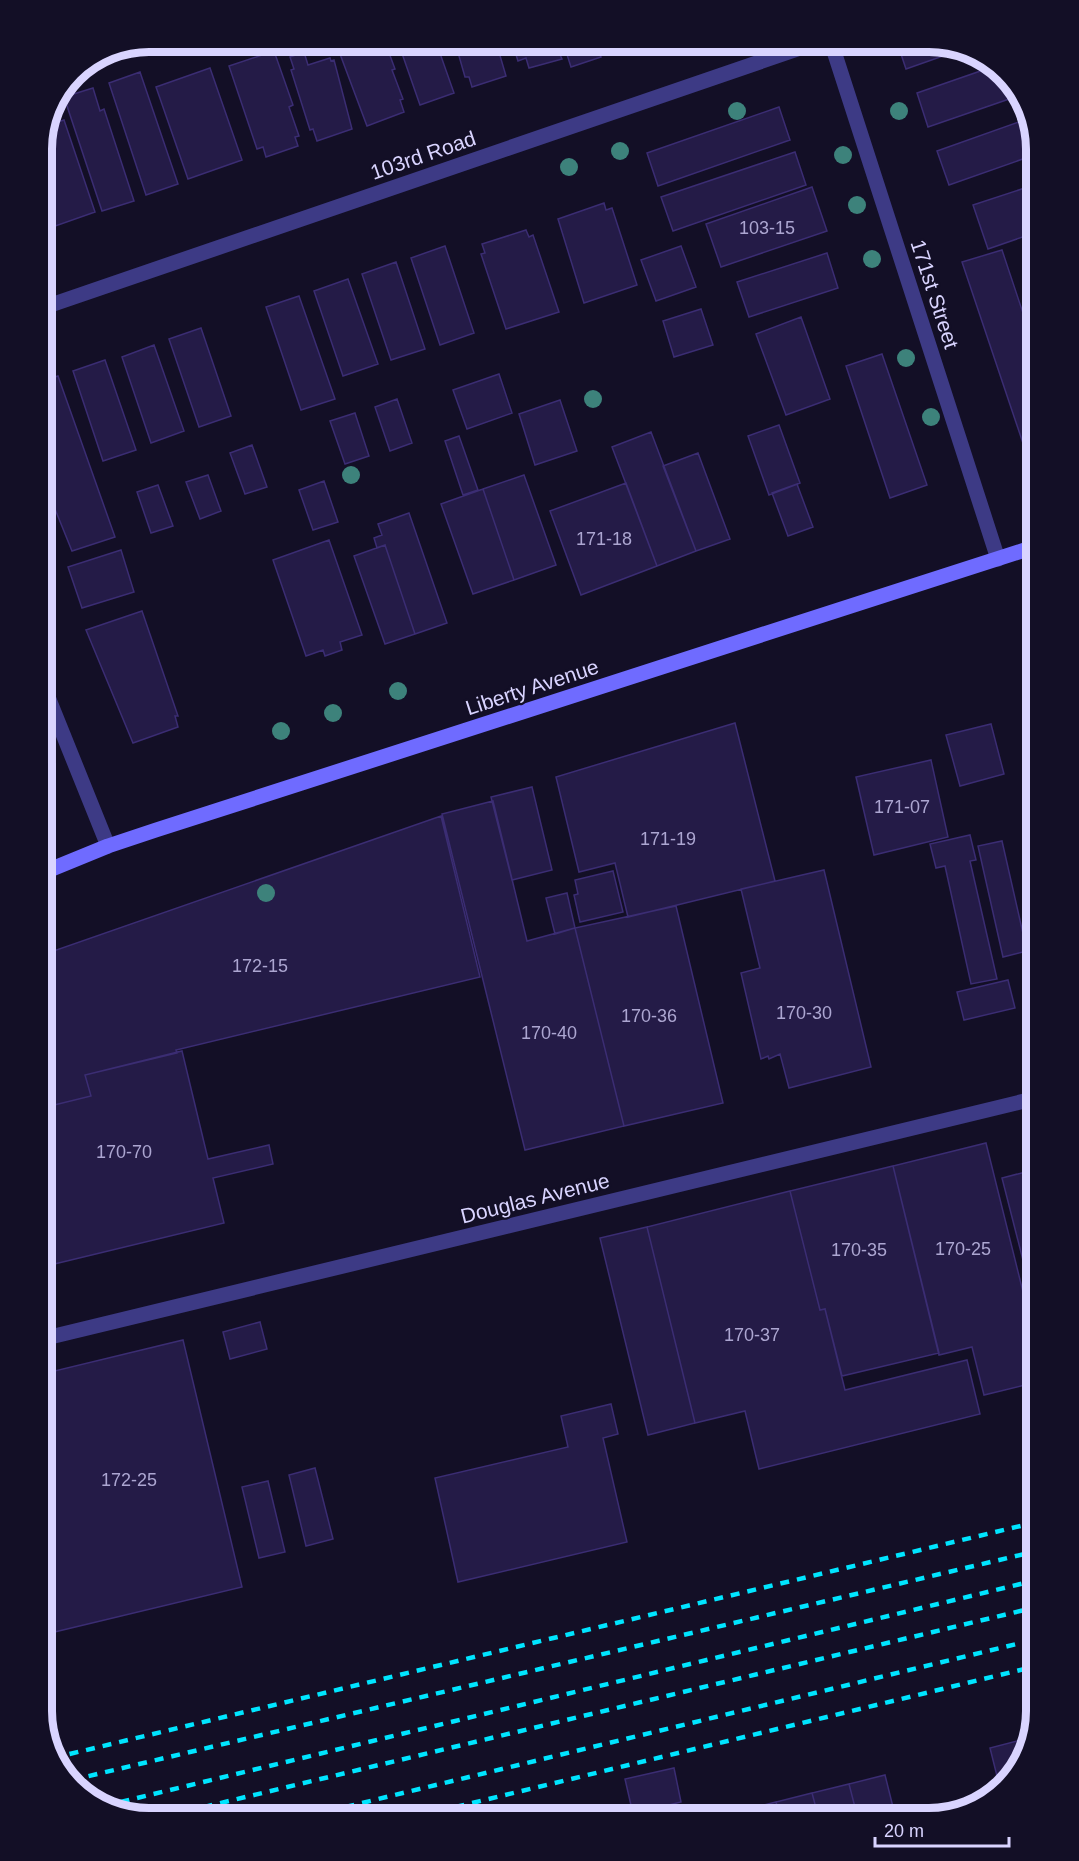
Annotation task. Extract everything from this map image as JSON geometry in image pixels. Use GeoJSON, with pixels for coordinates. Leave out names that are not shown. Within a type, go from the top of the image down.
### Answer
{"type":"FeatureCollection","features":[{"type":"Feature","properties":{"kind":"main road","name":"Liberty Avenue"},"geometry":{"type":"LineString","coordinates":[[53,869],[108,846],[1027,549]]}},
{"type":"Feature","properties":{"kind":"street","name":"103rd Road"},"geometry":{"type":"LineString","coordinates":[[53,304],[786,53]]}},
{"type":"Feature","properties":{"kind":"street","name":"171st Street"},"geometry":{"type":"LineString","coordinates":[[835,53],[998,559]]}},
{"type":"Feature","properties":{"kind":"street"},"geometry":{"type":"LineString","coordinates":[[53,708],[108,846]]}},
{"type":"Feature","properties":{"kind":"street","name":"Douglas Avenue"},"geometry":{"type":"LineString","coordinates":[[52,1336],[1027,1100]]}},
{"type":"Feature","properties":{"kind":"building"},"geometry":{"type":"Polygon","coordinates":[[[274,52],[293,105],[289,107],[299,136],[295,137],[298,146],[266,157],[263,147],[257,149],[229,66],[274,52]]]}},
{"type":"Feature","properties":{"kind":"building"},"geometry":{"type":"Polygon","coordinates":[[[304,52],[308,65],[330,58],[331,61],[334,60],[352,129],[317,141],[313,129],[310,130],[291,70],[294,69],[290,57],[304,52]]]}},
{"type":"Feature","properties":{"kind":"building"},"geometry":{"type":"Polygon","coordinates":[[[389,52],[395,69],[392,70],[403,99],[400,100],[404,112],[367,126],[340,54],[389,52]]]}},
{"type":"Feature","properties":{"kind":"building"},"geometry":{"type":"Polygon","coordinates":[[[402,52],[440,52],[454,93],[420,105],[402,52]]]}},
{"type":"Feature","properties":{"kind":"building"},"geometry":{"type":"Polygon","coordinates":[[[458,52],[499,52],[506,76],[472,87],[469,77],[465,77],[458,52]]]}},
{"type":"Feature","properties":{"kind":"building"},"geometry":{"type":"Polygon","coordinates":[[[515,52],[559,53],[562,59],[529,68],[526,58],[518,61],[515,52]]]}},
{"type":"Feature","properties":{"kind":"building"},"geometry":{"type":"Polygon","coordinates":[[[566,53],[600,53],[601,57],[571,67],[566,53]]]}},
{"type":"Feature","properties":{"kind":"building"},"geometry":{"type":"Polygon","coordinates":[[[901,53],[948,54],[906,69],[901,53]]]}},
{"type":"Feature","properties":{"kind":"building"},"geometry":{"type":"Polygon","coordinates":[[[210,68],[242,160],[188,179],[156,87],[210,68]]]}},
{"type":"Feature","properties":{"kind":"building"},"geometry":{"type":"Polygon","coordinates":[[[984,70],[1002,86],[1011,98],[928,127],[917,93],[984,70]]]}},
{"type":"Feature","properties":{"kind":"building"},"geometry":{"type":"Polygon","coordinates":[[[140,72],[178,184],[146,195],[109,83],[140,72]]]}},
{"type":"Feature","properties":{"kind":"building"},"geometry":{"type":"Polygon","coordinates":[[[93,88],[100,111],[104,109],[134,201],[102,211],[66,102],[70,95],[93,88]]]}},
{"type":"Feature","properties":{"kind":"building"},"geometry":{"type":"Polygon","coordinates":[[[779,107],[790,140],[658,186],[647,153],[779,107]]]}},
{"type":"Feature","properties":{"kind":"building"},"geometry":{"type":"Polygon","coordinates":[[[64,120],[95,212],[53,227],[53,144],[57,122],[64,120]]]}},
{"type":"Feature","properties":{"kind":"building"},"geometry":{"type":"Polygon","coordinates":[[[1021,121],[1026,137],[1027,158],[949,185],[937,151],[1021,121]]]}},
{"type":"Feature","properties":{"kind":"building"},"geometry":{"type":"Polygon","coordinates":[[[795,152],[806,185],[673,231],[661,197],[795,152]]]}},
{"type":"Feature","properties":{"kind":"building"},"geometry":{"type":"Polygon","coordinates":[[[812,187],[827,231],[721,267],[706,224],[812,187]]]}},
{"type":"Feature","properties":{"kind":"building"},"geometry":{"type":"Polygon","coordinates":[[[1027,187],[1027,235],[988,249],[973,205],[1027,187]]]}},
{"type":"Feature","properties":{"kind":"building"},"geometry":{"type":"Polygon","coordinates":[[[604,203],[606,210],[612,208],[637,285],[584,303],[558,219],[604,203]]]}},
{"type":"Feature","properties":{"kind":"building"},"geometry":{"type":"Polygon","coordinates":[[[526,230],[529,237],[533,235],[559,312],[506,329],[481,254],[485,253],[482,244],[526,230]]]}},
{"type":"Feature","properties":{"kind":"building"},"geometry":{"type":"Polygon","coordinates":[[[445,246],[474,333],[440,345],[411,258],[445,246]]]}},
{"type":"Feature","properties":{"kind":"building"},"geometry":{"type":"Polygon","coordinates":[[[681,246],[696,287],[656,301],[641,260],[681,246]]]}},
{"type":"Feature","properties":{"kind":"building"},"geometry":{"type":"Polygon","coordinates":[[[1002,250],[1027,325],[1027,455],[962,262],[1002,250]]]}},
{"type":"Feature","properties":{"kind":"building"},"geometry":{"type":"Polygon","coordinates":[[[827,253],[838,288],[749,317],[737,282],[827,253]]]}},
{"type":"Feature","properties":{"kind":"building"},"geometry":{"type":"Polygon","coordinates":[[[396,262],[425,349],[391,360],[362,274],[396,262]]]}},
{"type":"Feature","properties":{"kind":"building"},"geometry":{"type":"Polygon","coordinates":[[[348,279],[378,364],[343,376],[314,291],[348,279]]]}},
{"type":"Feature","properties":{"kind":"building"},"geometry":{"type":"Polygon","coordinates":[[[299,296],[335,399],[301,410],[266,307],[299,296]]]}},
{"type":"Feature","properties":{"kind":"building"},"geometry":{"type":"Polygon","coordinates":[[[701,309],[713,345],[674,357],[663,321],[701,309]]]}},
{"type":"Feature","properties":{"kind":"building"},"geometry":{"type":"Polygon","coordinates":[[[801,317],[830,399],[786,415],[756,334],[801,317]]]}},
{"type":"Feature","properties":{"kind":"building"},"geometry":{"type":"Polygon","coordinates":[[[201,328],[231,416],[199,427],[169,339],[201,328]]]}},
{"type":"Feature","properties":{"kind":"building"},"geometry":{"type":"Polygon","coordinates":[[[154,345],[184,431],[151,443],[122,357],[154,345]]]}},
{"type":"Feature","properties":{"kind":"building"},"geometry":{"type":"Polygon","coordinates":[[[882,354],[927,485],[890,498],[846,366],[882,354]]]}},
{"type":"Feature","properties":{"kind":"building"},"geometry":{"type":"Polygon","coordinates":[[[105,360],[136,450],[103,461],[73,371],[105,360]]]}},
{"type":"Feature","properties":{"kind":"building"},"geometry":{"type":"Polygon","coordinates":[[[499,374],[512,413],[467,429],[453,390],[499,374]]]}},
{"type":"Feature","properties":{"kind":"building"},"geometry":{"type":"Polygon","coordinates":[[[58,376],[115,537],[72,551],[53,504],[53,378],[58,376]]]}},
{"type":"Feature","properties":{"kind":"building"},"geometry":{"type":"Polygon","coordinates":[[[397,399],[412,443],[390,451],[375,407],[397,399]]]}},
{"type":"Feature","properties":{"kind":"building"},"geometry":{"type":"Polygon","coordinates":[[[560,400],[577,451],[535,465],[519,414],[560,400]]]}},
{"type":"Feature","properties":{"kind":"building"},"geometry":{"type":"Polygon","coordinates":[[[355,413],[369,456],[345,464],[330,421],[355,413]]]}},
{"type":"Feature","properties":{"kind":"building"},"geometry":{"type":"Polygon","coordinates":[[[779,425],[800,483],[769,495],[748,436],[779,425]]]}},
{"type":"Feature","properties":{"kind":"building"},"geometry":{"type":"Polygon","coordinates":[[[651,432],[696,551],[657,566],[612,447],[651,432]]]}},
{"type":"Feature","properties":{"kind":"building"},"geometry":{"type":"Polygon","coordinates":[[[459,436],[478,490],[463,495],[445,441],[459,436]]]}},
{"type":"Feature","properties":{"kind":"building"},"geometry":{"type":"Polygon","coordinates":[[[252,445],[267,487],[245,494],[230,453],[252,445]]]}},
{"type":"Feature","properties":{"kind":"building"},"geometry":{"type":"Polygon","coordinates":[[[698,453],[730,539],[696,551],[663,466],[698,453]]]}},
{"type":"Feature","properties":{"kind":"building"},"geometry":{"type":"Polygon","coordinates":[[[208,475],[221,511],[200,519],[186,482],[208,475]]]}},
{"type":"Feature","properties":{"kind":"building"},"geometry":{"type":"Polygon","coordinates":[[[524,475],[556,565],[514,580],[483,489],[524,475]]]}},
{"type":"Feature","properties":{"kind":"building"},"geometry":{"type":"Polygon","coordinates":[[[324,481],[338,522],[313,530],[299,490],[324,481]]]}},
{"type":"Feature","properties":{"kind":"building"},"geometry":{"type":"Polygon","coordinates":[[[626,483],[657,566],[581,595],[550,511],[626,483]]]}},
{"type":"Feature","properties":{"kind":"building"},"geometry":{"type":"Polygon","coordinates":[[[797,484],[813,527],[788,536],[772,493],[797,484]]]}},
{"type":"Feature","properties":{"kind":"building"},"geometry":{"type":"Polygon","coordinates":[[[158,485],[173,526],[151,533],[137,492],[158,485]]]}},
{"type":"Feature","properties":{"kind":"building"},"geometry":{"type":"Polygon","coordinates":[[[483,489],[514,580],[473,594],[441,504],[483,489]]]}},
{"type":"Feature","properties":{"kind":"building"},"geometry":{"type":"Polygon","coordinates":[[[409,513],[447,623],[415,634],[385,545],[377,548],[374,538],[382,535],[378,524],[409,513]]]}},
{"type":"Feature","properties":{"kind":"building"},"geometry":{"type":"Polygon","coordinates":[[[329,540],[362,635],[340,642],[342,650],[325,656],[323,650],[306,656],[273,560],[329,540]]]}},
{"type":"Feature","properties":{"kind":"building"},"geometry":{"type":"Polygon","coordinates":[[[385,545],[415,634],[385,644],[354,556],[385,545]]]}},
{"type":"Feature","properties":{"kind":"building"},"geometry":{"type":"Polygon","coordinates":[[[121,550],[134,592],[82,608],[68,567],[121,550]]]}},
{"type":"Feature","properties":{"kind":"building"},"geometry":{"type":"Polygon","coordinates":[[[142,611],[178,716],[175,716],[178,727],[133,743],[86,630],[142,611]]]}},
{"type":"Feature","properties":{"kind":"building"},"geometry":{"type":"Polygon","coordinates":[[[735,723],[775,881],[628,917],[615,863],[579,872],[556,777],[735,723]]]}},
{"type":"Feature","properties":{"kind":"building"},"geometry":{"type":"Polygon","coordinates":[[[991,724],[1004,774],[960,786],[946,735],[991,724]]]}},
{"type":"Feature","properties":{"kind":"building"},"geometry":{"type":"Polygon","coordinates":[[[931,760],[948,837],[874,855],[856,777],[931,760]]]}},
{"type":"Feature","properties":{"kind":"building"},"geometry":{"type":"Polygon","coordinates":[[[532,787],[552,870],[512,880],[491,797],[532,787]]]}},
{"type":"Feature","properties":{"kind":"building"},"geometry":{"type":"Polygon","coordinates":[[[493,801],[527,941],[575,928],[624,1126],[525,1150],[442,814],[493,801]]]}},
{"type":"Feature","properties":{"kind":"building"},"geometry":{"type":"Polygon","coordinates":[[[441,816],[480,977],[176,1050],[177,1053],[85,1075],[91,1096],[52,1105],[52,951],[441,816]]]}},
{"type":"Feature","properties":{"kind":"building"},"geometry":{"type":"Polygon","coordinates":[[[970,835],[976,860],[970,861],[997,979],[971,984],[945,866],[936,868],[930,844],[970,835]]]}},
{"type":"Feature","properties":{"kind":"building"},"geometry":{"type":"Polygon","coordinates":[[[1002,841],[1027,951],[1003,957],[978,846],[1002,841]]]}},
{"type":"Feature","properties":{"kind":"building"},"geometry":{"type":"Polygon","coordinates":[[[824,870],[871,1067],[789,1088],[780,1054],[769,1059],[768,1056],[761,1059],[741,973],[760,968],[741,889],[824,870]]]}},
{"type":"Feature","properties":{"kind":"building"},"geometry":{"type":"Polygon","coordinates":[[[613,871],[623,912],[580,922],[574,895],[578,894],[575,880],[613,871]]]}},
{"type":"Feature","properties":{"kind":"building"},"geometry":{"type":"Polygon","coordinates":[[[567,893],[575,928],[555,934],[546,898],[567,893]]]}},
{"type":"Feature","properties":{"kind":"building"},"geometry":{"type":"Polygon","coordinates":[[[676,906],[723,1103],[624,1126],[575,928],[676,906]]]}},
{"type":"Feature","properties":{"kind":"building"},"geometry":{"type":"Polygon","coordinates":[[[1008,980],[1015,1008],[964,1020],[957,992],[1008,980]]]}},
{"type":"Feature","properties":{"kind":"building"},"geometry":{"type":"Polygon","coordinates":[[[182,1051],[208,1159],[269,1145],[273,1164],[213,1178],[224,1223],[52,1265],[52,1105],[91,1096],[85,1075],[182,1051]]]}},
{"type":"Feature","properties":{"kind":"building"},"geometry":{"type":"Polygon","coordinates":[[[986,1143],[1027,1308],[1027,1384],[984,1395],[972,1347],[939,1355],[893,1166],[986,1143]]]}},
{"type":"Feature","properties":{"kind":"building"},"geometry":{"type":"Polygon","coordinates":[[[893,1166],[939,1353],[842,1376],[825,1309],[820,1310],[790,1191],[893,1166]]]}},
{"type":"Feature","properties":{"kind":"building"},"geometry":{"type":"Polygon","coordinates":[[[1027,1172],[1027,1267],[1025,1268],[1002,1178],[1027,1172]]]}},
{"type":"Feature","properties":{"kind":"building"},"geometry":{"type":"Polygon","coordinates":[[[790,1191],[820,1310],[825,1309],[845,1390],[967,1360],[980,1414],[759,1469],[745,1411],[695,1423],[647,1227],[790,1191]]]}},
{"type":"Feature","properties":{"kind":"building"},"geometry":{"type":"Polygon","coordinates":[[[647,1227],[695,1423],[648,1435],[600,1238],[647,1227]]]}},
{"type":"Feature","properties":{"kind":"building"},"geometry":{"type":"Polygon","coordinates":[[[260,1322],[267,1349],[230,1359],[223,1332],[260,1322]]]}},
{"type":"Feature","properties":{"kind":"building"},"geometry":{"type":"Polygon","coordinates":[[[183,1340],[242,1587],[52,1633],[52,1372],[183,1340]]]}},
{"type":"Feature","properties":{"kind":"building"},"geometry":{"type":"Polygon","coordinates":[[[611,1404],[618,1434],[603,1438],[627,1542],[458,1582],[435,1478],[568,1447],[561,1416],[611,1404]]]}},
{"type":"Feature","properties":{"kind":"building"},"geometry":{"type":"Polygon","coordinates":[[[315,1468],[333,1539],[306,1546],[289,1475],[315,1468]]]}},
{"type":"Feature","properties":{"kind":"building"},"geometry":{"type":"Polygon","coordinates":[[[268,1481],[285,1552],[259,1558],[242,1487],[268,1481]]]}},
{"type":"Feature","properties":{"kind":"building"},"geometry":{"type":"Polygon","coordinates":[[[1022,1740],[1013,1760],[998,1779],[990,1748],[1022,1740]]]}},
{"type":"Feature","properties":{"kind":"building"},"geometry":{"type":"Polygon","coordinates":[[[674,1768],[681,1802],[657,1808],[632,1808],[625,1779],[674,1768]]]}},
{"type":"Feature","properties":{"kind":"building"},"geometry":{"type":"Polygon","coordinates":[[[885,1775],[893,1808],[855,1808],[849,1784],[885,1775]]]}},
{"type":"Feature","properties":{"kind":"building"},"geometry":{"type":"Polygon","coordinates":[[[849,1784],[855,1808],[816,1808],[812,1793],[849,1784]]]}},
{"type":"Feature","properties":{"kind":"building"},"geometry":{"type":"Polygon","coordinates":[[[812,1793],[816,1808],[777,1808],[776,1802],[812,1793]]]}},
{"type":"Feature","properties":{"kind":"building"},"geometry":{"type":"Polygon","coordinates":[[[776,1802],[777,1808],[752,1808],[776,1802]]]}},
{"type":"Feature","properties":{"kind":"railway"},"geometry":{"type":"LineString","coordinates":[[64,1755],[1027,1524]]}},
{"type":"Feature","properties":{"kind":"railway"},"geometry":{"type":"LineString","coordinates":[[80,1778],[1027,1553]]}},
{"type":"Feature","properties":{"kind":"railway"},"geometry":{"type":"LineString","coordinates":[[118,1803],[1027,1582]]}},
{"type":"Feature","properties":{"kind":"railway"},"geometry":{"type":"LineString","coordinates":[[200,1808],[1027,1609]]}},
{"type":"Feature","properties":{"kind":"railway"},"geometry":{"type":"LineString","coordinates":[[341,1808],[1027,1641]]}},
{"type":"Feature","properties":{"kind":"railway"},"geometry":{"type":"LineString","coordinates":[[451,1808],[1027,1668]]}}]}
